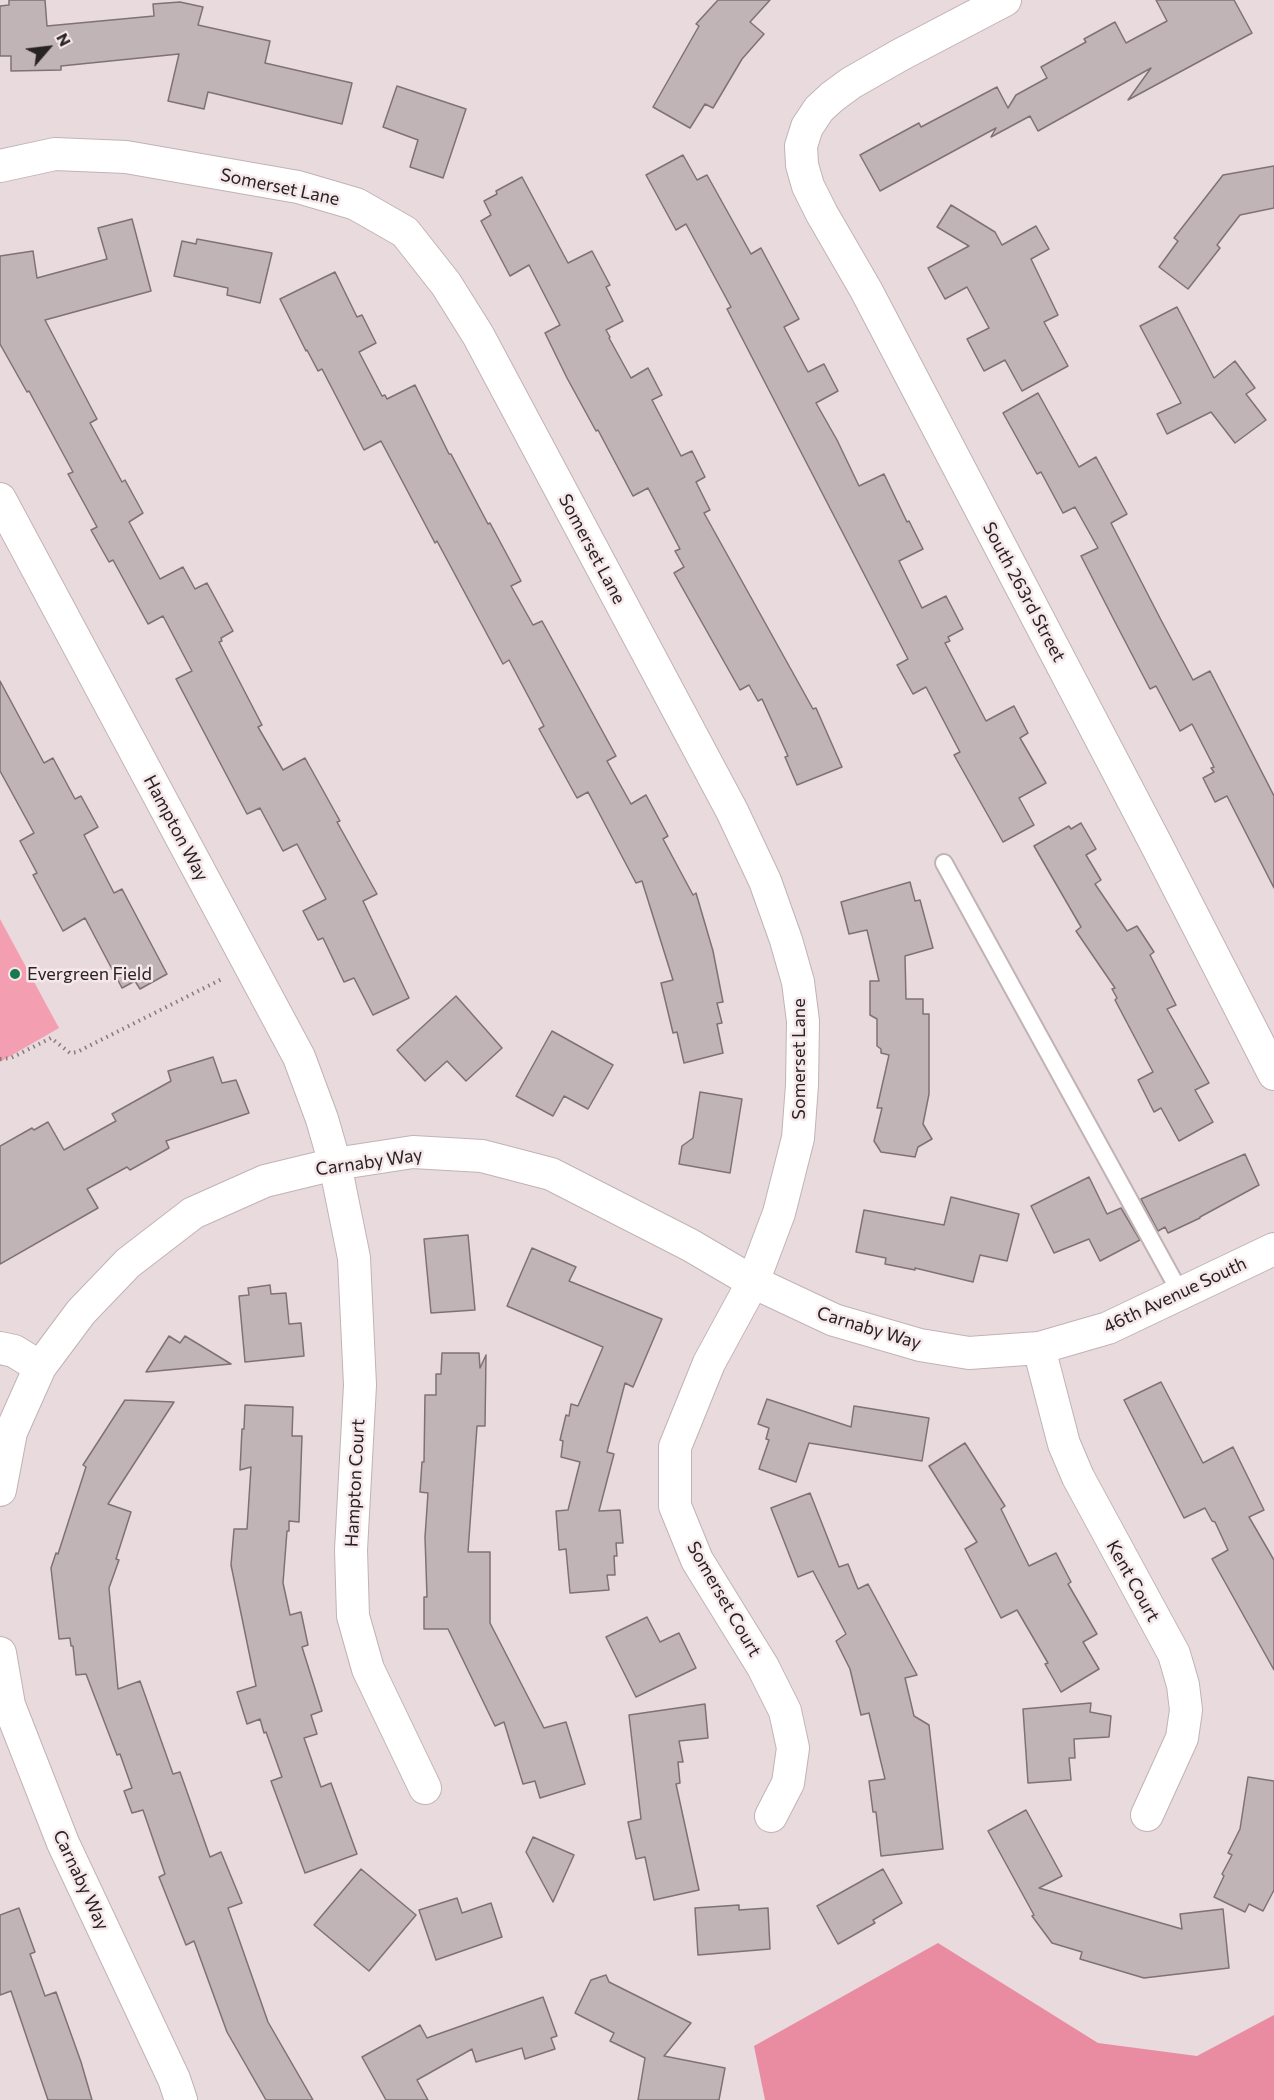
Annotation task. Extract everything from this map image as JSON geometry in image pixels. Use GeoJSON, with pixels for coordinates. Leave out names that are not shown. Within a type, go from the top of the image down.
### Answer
{"type":"FeatureCollection","features":[{"type":"Feature","properties":{"kind":"street","name":"South 263rd Street"},"geometry":{"type":"LineString","coordinates":[[1005,0],[851,82],[819,109],[807,127],[801,146],[802,165],[808,186],[822,214],[866,290],[1274,1074]]}},
{"type":"Feature","properties":{"kind":"street","name":"Somerset Lane"},"geometry":{"type":"LineString","coordinates":[[0,166],[55,154],[126,157],[298,187],[356,204],[405,232],[446,284],[478,334],[732,811],[765,881],[786,940],[798,982],[803,1021],[798,1138],[778,1213],[753,1282]]}},
{"type":"Feature","properties":{"kind":"street","name":"Hampton Way"},"geometry":{"type":"LineString","coordinates":[[0,499],[299,1057],[322,1119],[335,1164]]}},
{"type":"Feature","properties":{"kind":"street","name":"Carnaby Way"},"geometry":{"type":"LineString","coordinates":[[0,1490],[11,1432],[40,1367],[81,1312],[128,1263],[193,1212],[265,1181],[335,1164],[413,1152],[482,1156],[551,1174],[690,1245],[753,1282],[834,1320],[920,1345],[969,1353],[1039,1348]]}},
{"type":"Feature","properties":{"kind":"street","name":"Hampton Court"},"geometry":{"type":"LineString","coordinates":[[335,1164],[354,1258],[360,1385],[351,1550],[353,1616],[368,1669],[425,1788]]}},
{"type":"Feature","properties":{"kind":"street","name":"46th Avenue South"},"geometry":{"type":"LineString","coordinates":[[1039,1348],[1108,1328],[1274,1249]]}},
{"type":"Feature","properties":{"kind":"street","name":"Somerset Court"},"geometry":{"type":"LineString","coordinates":[[753,1282],[709,1363],[675,1448],[675,1506],[697,1560],[763,1667],[785,1712],[793,1748],[788,1783],[771,1816]]}},
{"type":"Feature","properties":{"kind":"street"},"geometry":{"type":"LineString","coordinates":[[0,1347],[14,1351],[40,1367]]}},
{"type":"Feature","properties":{"kind":"street","name":"Kent Court"},"geometry":{"type":"LineString","coordinates":[[1039,1348],[1064,1444],[1078,1476],[1174,1654],[1183,1684],[1186,1710],[1182,1738],[1147,1815]]}},
{"type":"Feature","properties":{"kind":"street","name":"Carnaby Way"},"geometry":{"type":"LineString","coordinates":[[0,1653],[4,1707],[63,1843],[182,2100]]}},
{"type":"Feature","properties":{"kind":"lane"},"geometry":{"type":"LineString","coordinates":[[944,863],[1181,1294]]}},
{"type":"Feature","properties":{"kind":"path"},"geometry":{"type":"LineString","coordinates":[[0,1059],[11,1058],[51,1038],[70,1053],[77,1052],[250,965]]}},
{"type":"Feature","properties":{"kind":"shaded area","name":"Evergreen Field"},"geometry":{"type":"Polygon","coordinates":[[[0,919],[59,1028],[0,1062],[0,919]]]}},
{"type":"Feature","properties":{"kind":"shaded area"},"geometry":{"type":"Polygon","coordinates":[[[938,1943],[1098,2043],[1197,2056],[1274,2015],[1274,2100],[765,2100],[754,2046],[938,1943]]]}},
{"type":"Feature","properties":{"kind":"building"},"geometry":{"type":"Polygon","coordinates":[[[9,0],[45,0],[47,26],[154,16],[153,4],[180,2],[203,7],[198,25],[270,41],[265,63],[352,83],[342,124],[208,92],[204,109],[168,101],[179,54],[61,66],[61,70],[11,71],[11,56],[0,56],[0,6],[9,5],[9,0]]]}},
{"type":"Feature","properties":{"kind":"building"},"geometry":{"type":"Polygon","coordinates":[[[718,0],[770,0],[750,22],[764,34],[742,59],[713,108],[705,104],[690,128],[653,107],[699,26],[696,24],[718,0]]]}},
{"type":"Feature","properties":{"kind":"building"},"geometry":{"type":"Polygon","coordinates":[[[1156,0],[1234,0],[1252,33],[1128,100],[1151,68],[1038,131],[1030,116],[991,137],[996,128],[880,191],[860,155],[919,123],[921,127],[997,87],[1008,108],[1016,95],[1047,78],[1041,67],[1086,42],[1084,39],[1115,22],[1126,43],[1167,21],[1156,0]]]}},
{"type":"Feature","properties":{"kind":"building"},"geometry":{"type":"Polygon","coordinates":[[[397,86],[466,109],[443,178],[410,167],[418,140],[383,127],[397,86]]]}},
{"type":"Feature","properties":{"kind":"building"},"geometry":{"type":"Polygon","coordinates":[[[683,155],[697,180],[707,175],[751,254],[761,248],[799,319],[784,327],[808,372],[824,364],[838,391],[816,403],[859,486],[884,474],[923,549],[899,561],[922,608],[946,596],[963,629],[948,637],[950,641],[945,643],[986,721],[1014,706],[1028,733],[1020,738],[1046,783],[1019,798],[1034,825],[1003,842],[954,755],[960,752],[926,687],[913,694],[897,665],[908,659],[727,309],[731,307],[686,224],[676,230],[646,175],[683,155]]]}},
{"type":"Feature","properties":{"kind":"building"},"geometry":{"type":"Polygon","coordinates":[[[1274,166],[1274,208],[1240,215],[1217,245],[1220,248],[1188,289],[1159,267],[1178,241],[1174,238],[1223,175],[1274,166]]]}},
{"type":"Feature","properties":{"kind":"building"},"geometry":{"type":"Polygon","coordinates":[[[522,177],[568,263],[592,251],[610,285],[606,287],[623,321],[606,330],[609,338],[631,378],[648,368],[662,395],[652,400],[681,456],[692,451],[705,477],[696,482],[710,510],[704,513],[813,709],[816,708],[842,767],[797,785],[785,757],[788,756],[762,699],[758,701],[749,685],[740,690],[674,573],[684,567],[675,551],[680,549],[648,488],[633,496],[567,378],[545,333],[560,325],[529,265],[510,276],[481,221],[491,215],[484,201],[497,194],[496,191],[522,177]]]}},
{"type":"Feature","properties":{"kind":"building"},"geometry":{"type":"Polygon","coordinates":[[[951,205],[995,232],[1002,245],[1036,226],[1049,249],[1031,259],[1058,315],[1044,322],[1068,366],[1022,391],[1005,360],[984,371],[967,339],[989,328],[967,287],[945,299],[928,268],[969,246],[937,227],[951,205]]]}},
{"type":"Feature","properties":{"kind":"building"},"geometry":{"type":"Polygon","coordinates":[[[132,219],[151,291],[45,320],[97,419],[90,423],[122,482],[125,480],[143,513],[129,522],[160,579],[183,567],[195,589],[207,583],[233,631],[221,638],[222,641],[219,642],[262,725],[258,727],[283,770],[305,758],[377,894],[363,901],[409,998],[373,1015],[354,978],[344,982],[323,938],[318,940],[303,911],[326,899],[297,844],[283,851],[260,808],[247,814],[176,679],[192,671],[163,616],[148,624],[113,560],[109,562],[91,530],[97,527],[68,474],[73,472],[29,391],[27,392],[0,344],[0,256],[33,251],[37,278],[107,259],[98,228],[132,219]]]}},
{"type":"Feature","properties":{"kind":"building"},"geometry":{"type":"Polygon","coordinates":[[[197,239],[272,253],[260,303],[227,295],[228,288],[174,276],[182,241],[196,244],[197,239]]]}},
{"type":"Feature","properties":{"kind":"building"},"geometry":{"type":"Polygon","coordinates":[[[335,272],[357,317],[362,315],[376,343],[359,352],[382,396],[385,395],[387,399],[415,385],[449,454],[521,581],[511,586],[533,625],[542,621],[616,756],[607,761],[631,804],[646,795],[668,836],[663,839],[693,895],[696,893],[713,951],[723,1002],[717,1003],[722,1023],[717,1024],[723,1053],[684,1063],[677,1032],[673,1033],[661,983],[673,980],[642,881],[636,883],[588,792],[577,798],[539,729],[544,726],[509,660],[503,664],[381,441],[364,450],[322,369],[318,371],[306,351],[280,299],[335,272]]]}},
{"type":"Feature","properties":{"kind":"building"},"geometry":{"type":"Polygon","coordinates":[[[1177,307],[1214,378],[1235,361],[1255,388],[1246,394],[1266,420],[1235,443],[1211,412],[1167,434],[1157,414],[1181,403],[1140,326],[1177,307]]]}},
{"type":"Feature","properties":{"kind":"building"},"geometry":{"type":"Polygon","coordinates":[[[1038,393],[1079,467],[1096,457],[1127,514],[1111,523],[1161,620],[1193,680],[1210,671],[1274,796],[1274,888],[1227,796],[1215,802],[1203,778],[1214,772],[1211,768],[1214,767],[1192,724],[1180,731],[1156,686],[1150,689],[1081,556],[1098,548],[1075,507],[1063,513],[1041,472],[1037,474],[1003,413],[1038,393]]]}},
{"type":"Feature","properties":{"kind":"building"},"geometry":{"type":"Polygon","coordinates":[[[0,681],[44,763],[53,758],[75,799],[81,796],[98,827],[84,835],[114,893],[122,889],[167,974],[140,989],[135,981],[122,988],[85,918],[63,931],[33,875],[37,873],[20,841],[34,833],[0,771],[0,681]]]}},
{"type":"Feature","properties":{"kind":"building"},"geometry":{"type":"Polygon","coordinates":[[[1081,823],[1096,849],[1086,855],[1101,880],[1095,884],[1127,931],[1137,926],[1154,952],[1150,955],[1176,1005],[1167,1009],[1209,1083],[1195,1090],[1213,1122],[1179,1141],[1161,1108],[1154,1112],[1138,1080],[1153,1072],[1115,1000],[1117,998],[1112,989],[1115,988],[1076,931],[1081,927],[1034,846],[1069,826],[1071,829],[1081,823]]]}},
{"type":"Feature","properties":{"kind":"building"},"geometry":{"type":"Polygon","coordinates":[[[910,882],[915,901],[920,900],[933,948],[905,956],[906,999],[923,999],[923,1014],[929,1014],[929,1094],[923,1124],[932,1139],[918,1147],[915,1157],[881,1152],[874,1141],[882,1108],[877,1108],[889,1055],[881,1053],[881,1049],[877,1046],[877,1019],[870,1015],[870,981],[879,981],[867,930],[849,934],[841,902],[910,882]]]}},
{"type":"Feature","properties":{"kind":"building"},"geometry":{"type":"Polygon","coordinates":[[[456,996],[502,1048],[466,1081],[447,1061],[425,1081],[397,1050],[456,996]]]}},
{"type":"Feature","properties":{"kind":"building"},"geometry":{"type":"Polygon","coordinates":[[[552,1031],[613,1065],[588,1109],[564,1096],[553,1116],[516,1096],[552,1031]]]}},
{"type":"Feature","properties":{"kind":"building"},"geometry":{"type":"Polygon","coordinates":[[[213,1057],[222,1083],[236,1080],[249,1113],[166,1141],[169,1148],[130,1170],[127,1167],[87,1189],[98,1208],[0,1264],[0,1146],[48,1122],[64,1150],[116,1121],[112,1114],[171,1081],[168,1071],[213,1057]]]}},
{"type":"Feature","properties":{"kind":"building"},"geometry":{"type":"Polygon","coordinates":[[[700,1092],[742,1099],[730,1173],[679,1164],[682,1146],[693,1138],[700,1092]]]}},
{"type":"Feature","properties":{"kind":"building"},"geometry":{"type":"Polygon","coordinates":[[[1245,1154],[1259,1185],[1168,1233],[1165,1227],[1158,1231],[1141,1199],[1245,1154]]]}},
{"type":"Feature","properties":{"kind":"building"},"geometry":{"type":"Polygon","coordinates":[[[1089,1177],[1107,1214],[1121,1208],[1140,1240],[1100,1261],[1089,1239],[1054,1253],[1031,1206],[1089,1177]]]}},
{"type":"Feature","properties":{"kind":"building"},"geometry":{"type":"Polygon","coordinates":[[[951,1197],[1019,1214],[1007,1261],[980,1255],[973,1282],[915,1268],[915,1270],[885,1264],[886,1258],[856,1252],[864,1210],[944,1225],[951,1197]]]}},
{"type":"Feature","properties":{"kind":"building"},"geometry":{"type":"Polygon","coordinates":[[[468,1235],[475,1310],[431,1313],[424,1239],[468,1235]]]}},
{"type":"Feature","properties":{"kind":"building"},"geometry":{"type":"Polygon","coordinates":[[[532,1248],[576,1267],[569,1281],[662,1319],[633,1387],[625,1383],[607,1452],[614,1454],[599,1511],[620,1510],[623,1543],[616,1543],[615,1575],[607,1575],[609,1590],[570,1593],[566,1549],[559,1550],[556,1511],[568,1510],[580,1462],[561,1457],[563,1441],[560,1440],[566,1415],[569,1416],[571,1404],[578,1406],[603,1347],[507,1306],[532,1248]]]}},
{"type":"Feature","properties":{"kind":"building"},"geometry":{"type":"Polygon","coordinates":[[[270,1285],[271,1294],[286,1293],[289,1324],[301,1323],[304,1356],[245,1362],[239,1296],[249,1295],[248,1288],[270,1285]]]}},
{"type":"Feature","properties":{"kind":"building"},"geometry":{"type":"Polygon","coordinates":[[[169,1336],[180,1343],[185,1336],[231,1364],[146,1372],[169,1336]]]}},
{"type":"Feature","properties":{"kind":"building"},"geometry":{"type":"Polygon","coordinates":[[[442,1353],[479,1353],[480,1368],[486,1355],[485,1426],[477,1426],[468,1552],[490,1552],[490,1623],[544,1728],[566,1722],[585,1784],[540,1798],[535,1781],[523,1784],[504,1722],[495,1726],[448,1629],[424,1629],[424,1597],[427,1597],[425,1537],[428,1493],[420,1492],[422,1462],[424,1462],[425,1395],[436,1395],[436,1374],[441,1374],[442,1353]]]}},
{"type":"Feature","properties":{"kind":"building"},"geometry":{"type":"Polygon","coordinates":[[[1161,1382],[1203,1463],[1233,1447],[1264,1510],[1249,1517],[1274,1560],[1274,1670],[1212,1559],[1228,1550],[1215,1522],[1212,1521],[1205,1508],[1184,1518],[1124,1400],[1161,1382]]]}},
{"type":"Feature","properties":{"kind":"building"},"geometry":{"type":"Polygon","coordinates":[[[767,1399],[851,1427],[854,1406],[929,1418],[922,1461],[809,1443],[796,1482],[759,1469],[769,1440],[766,1439],[769,1428],[758,1424],[767,1399]]]}},
{"type":"Feature","properties":{"kind":"building"},"geometry":{"type":"Polygon","coordinates":[[[125,1400],[174,1402],[108,1504],[131,1512],[116,1559],[119,1560],[109,1588],[118,1689],[140,1681],[173,1774],[180,1772],[210,1857],[221,1852],[242,1903],[228,1908],[268,2022],[313,2100],[266,2100],[227,2032],[194,1941],[186,1945],[159,1877],[165,1874],[143,1810],[132,1813],[124,1791],[132,1788],[86,1674],[76,1675],[70,1638],[59,1639],[51,1568],[56,1553],[58,1554],[86,1467],[83,1465],[125,1400]]]}},
{"type":"Feature","properties":{"kind":"building"},"geometry":{"type":"Polygon","coordinates":[[[245,1405],[293,1407],[292,1436],[302,1436],[299,1522],[289,1521],[283,1583],[290,1615],[301,1612],[308,1645],[302,1647],[322,1711],[311,1715],[317,1734],[304,1738],[321,1787],[331,1783],[357,1854],[305,1873],[271,1781],[282,1777],[266,1732],[264,1733],[260,1719],[247,1724],[237,1692],[256,1686],[231,1565],[234,1529],[247,1529],[251,1467],[240,1470],[245,1405]]]}},
{"type":"Feature","properties":{"kind":"building"},"geometry":{"type":"Polygon","coordinates":[[[965,1443],[1005,1506],[1001,1509],[1029,1566],[1056,1553],[1071,1582],[1068,1584],[1097,1634],[1083,1642],[1099,1669],[1061,1692],[1045,1664],[1048,1663],[1017,1610],[1001,1618],[965,1549],[977,1542],[929,1466],[965,1443]]]}},
{"type":"Feature","properties":{"kind":"building"},"geometry":{"type":"Polygon","coordinates":[[[810,1493],[839,1567],[848,1564],[858,1589],[868,1584],[917,1675],[905,1678],[914,1716],[929,1725],[943,1849],[881,1856],[876,1812],[873,1812],[869,1781],[885,1779],[869,1713],[861,1715],[850,1669],[836,1641],[846,1634],[813,1571],[798,1577],[771,1508],[810,1493]]]}},
{"type":"Feature","properties":{"kind":"building"},"geometry":{"type":"Polygon","coordinates":[[[647,1617],[660,1642],[679,1633],[696,1668],[636,1697],[606,1637],[647,1617]]]}},
{"type":"Feature","properties":{"kind":"building"},"geometry":{"type":"Polygon","coordinates":[[[1091,1703],[1090,1712],[1111,1716],[1109,1737],[1074,1739],[1075,1758],[1069,1758],[1071,1780],[1028,1783],[1023,1709],[1091,1703]]]}},
{"type":"Feature","properties":{"kind":"building"},"geometry":{"type":"Polygon","coordinates":[[[705,1704],[708,1738],[679,1741],[683,1762],[678,1762],[680,1783],[676,1784],[699,1890],[654,1900],[645,1857],[636,1859],[628,1822],[641,1819],[629,1715],[705,1704]]]}},
{"type":"Feature","properties":{"kind":"building"},"geometry":{"type":"Polygon","coordinates":[[[1248,1777],[1274,1781],[1274,1890],[1263,1911],[1249,1904],[1245,1912],[1214,1897],[1232,1855],[1228,1853],[1240,1829],[1248,1777]]]}},
{"type":"Feature","properties":{"kind":"building"},"geometry":{"type":"Polygon","coordinates":[[[1026,1810],[1062,1876],[1039,1888],[1182,1929],[1180,1914],[1223,1909],[1229,1968],[1144,1978],[1080,1959],[1082,1952],[1052,1943],[1032,1916],[1034,1915],[988,1831],[1026,1810]]]}},
{"type":"Feature","properties":{"kind":"building"},"geometry":{"type":"Polygon","coordinates":[[[533,1837],[574,1855],[553,1902],[526,1852],[533,1837]]]}},
{"type":"Feature","properties":{"kind":"building"},"geometry":{"type":"Polygon","coordinates":[[[361,1869],[416,1915],[369,1971],[314,1925],[361,1869]]]}},
{"type":"Feature","properties":{"kind":"building"},"geometry":{"type":"Polygon","coordinates":[[[883,1869],[902,1903],[873,1920],[875,1923],[838,1944],[817,1906],[883,1869]]]}},
{"type":"Feature","properties":{"kind":"building"},"geometry":{"type":"Polygon","coordinates":[[[457,1898],[462,1913],[491,1903],[502,1937],[436,1960],[419,1910],[457,1898]]]}},
{"type":"Feature","properties":{"kind":"building"},"geometry":{"type":"Polygon","coordinates":[[[739,1905],[739,1910],[768,1908],[770,1949],[698,1955],[695,1908],[739,1905]]]}},
{"type":"Feature","properties":{"kind":"building"},"geometry":{"type":"Polygon","coordinates":[[[19,1908],[35,1952],[30,1954],[45,1996],[56,1992],[92,2100],[48,2100],[11,1991],[0,1995],[0,1915],[19,1908]]]}},
{"type":"Feature","properties":{"kind":"building"},"geometry":{"type":"Polygon","coordinates":[[[606,1975],[609,1982],[691,2023],[664,2056],[725,2068],[719,2100],[638,2100],[645,2058],[610,2041],[614,2033],[575,2013],[591,1980],[606,1975]]]}},
{"type":"Feature","properties":{"kind":"building"},"geometry":{"type":"Polygon","coordinates":[[[543,1997],[557,2036],[551,2038],[555,2049],[525,2059],[522,2048],[476,2062],[472,2049],[417,2080],[428,2100],[386,2100],[362,2057],[420,2025],[427,2038],[543,1997]]]}},
{"type":"Feature","properties":{"kind":"place","name":"Evergreen Field"},"geometry":{"type":"Point","coordinates":[15,974]}}]}
